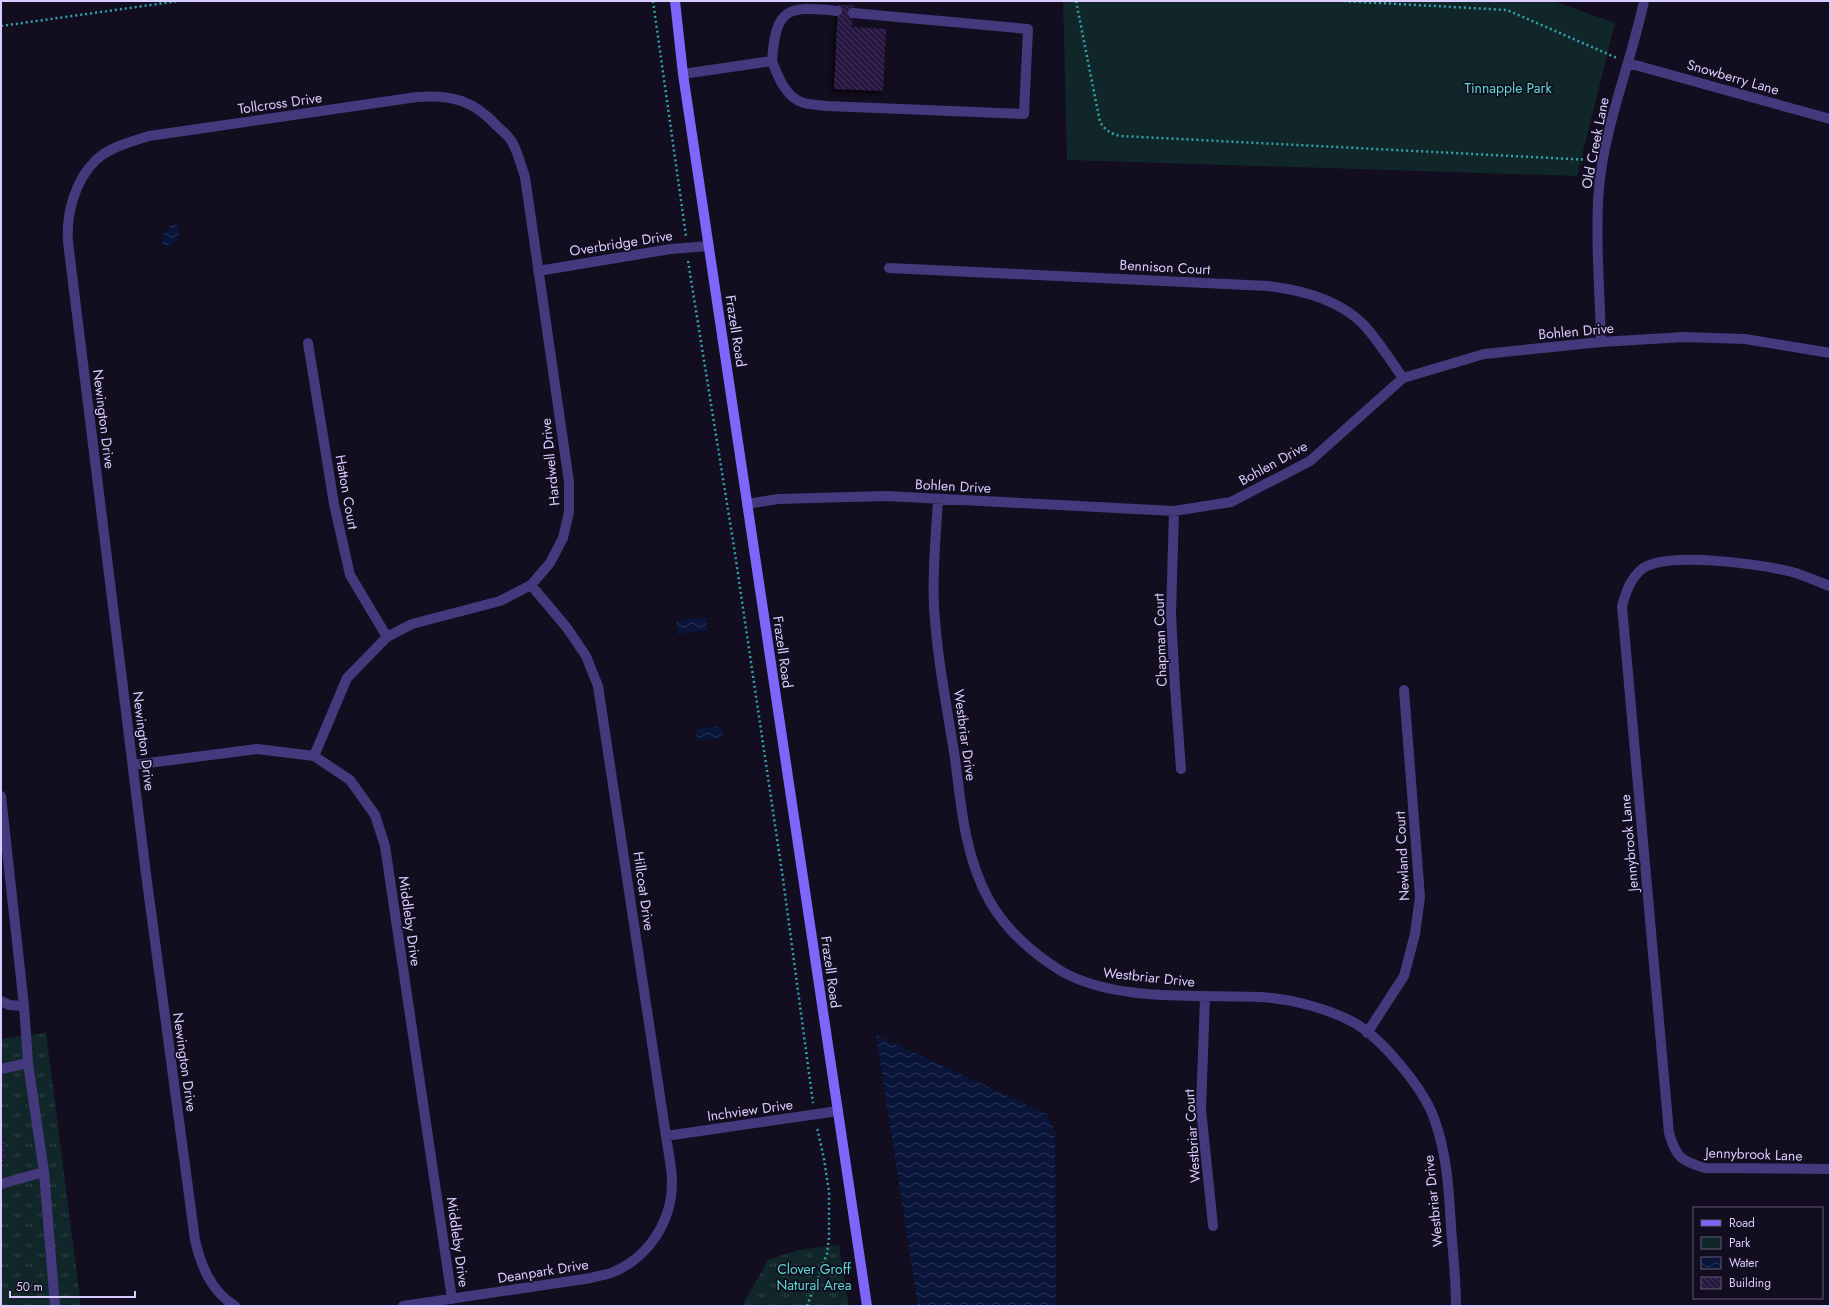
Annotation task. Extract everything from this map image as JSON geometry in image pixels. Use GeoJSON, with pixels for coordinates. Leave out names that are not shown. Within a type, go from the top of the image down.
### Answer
{"type":"FeatureCollection","features":[{"type":"Feature","properties":{"kind":"street","name":"Frazell Road"},"geometry":{"type":"LineString","coordinates":[[675,1],[683,74],[867,1306]]}},
{"type":"Feature","properties":{"kind":"street","name":"Old Creek Lane"},"geometry":{"type":"LineString","coordinates":[[1601,342],[1598,241],[1599,187],[1603,160],[1644,1]]}},
{"type":"Feature","properties":{"kind":"street"},"geometry":{"type":"LineString","coordinates":[[837,11],[805,8],[789,12],[780,21],[773,37],[772,61],[777,76],[789,94],[803,103],[827,106],[1024,114],[1028,29],[853,13]]}},
{"type":"Feature","properties":{"kind":"street"},"geometry":{"type":"LineString","coordinates":[[683,74],[772,61]]}},
{"type":"Feature","properties":{"kind":"street","name":"Snowberry Lane"},"geometry":{"type":"LineString","coordinates":[[1628,63],[1830,119]]}},
{"type":"Feature","properties":{"kind":"street","name":"Tollcross Drive"},"geometry":{"type":"LineString","coordinates":[[85,174],[96,160],[113,149],[149,136],[389,101],[436,96],[471,103],[487,114]]}},
{"type":"Feature","properties":{"kind":"street","name":"Hardwell Drive"},"geometry":{"type":"LineString","coordinates":[[314,756],[347,678],[387,637],[412,624],[500,601],[531,585],[550,563],[563,538],[569,512],[569,482],[525,177],[512,142],[487,114]]}},
{"type":"Feature","properties":{"kind":"street","name":"Newington Drive"},"geometry":{"type":"LineString","coordinates":[[85,174],[72,200],[67,230],[133,764],[195,1240],[201,1264],[212,1285],[232,1304]]}},
{"type":"Feature","properties":{"kind":"street","name":"Overbridge Drive"},"geometry":{"type":"LineString","coordinates":[[538,271],[687,248],[709,246]]}},
{"type":"Feature","properties":{"kind":"street","name":"Bennison Court"},"geometry":{"type":"LineString","coordinates":[[889,268],[1268,286],[1292,289],[1318,296],[1343,309],[1362,324],[1403,378]]}},
{"type":"Feature","properties":{"kind":"street","name":"Bohlen Drive"},"geometry":{"type":"LineString","coordinates":[[747,504],[778,499],[878,496],[1174,511],[1231,502],[1310,461],[1403,378],[1484,354],[1601,342],[1684,337],[1746,339],[1803,347],[1830,353]]}},
{"type":"Feature","properties":{"kind":"street","name":"Hatton Court"},"geometry":{"type":"LineString","coordinates":[[308,343],[334,504],[350,575],[387,637]]}},
{"type":"Feature","properties":{"kind":"street","name":"Westbriar Drive"},"geometry":{"type":"LineString","coordinates":[[938,499],[934,574],[936,622],[965,831],[975,867],[989,900],[1008,928],[1037,955],[1063,972],[1092,985],[1122,990],[1205,996],[1263,997],[1290,1001],[1317,1008],[1354,1023],[1385,1048],[1412,1077],[1435,1118],[1445,1162],[1456,1306]]}},
{"type":"Feature","properties":{"kind":"street","name":"Chapman Court"},"geometry":{"type":"LineString","coordinates":[[1174,511],[1171,614],[1181,769]]}},
{"type":"Feature","properties":{"kind":"street","name":"Jennybrook Lane"},"geometry":{"type":"LineString","coordinates":[[1830,586],[1795,573],[1723,561],[1663,561],[1643,569],[1628,585],[1622,606],[1668,1133],[1674,1150],[1688,1163],[1705,1168],[1830,1169]]}},
{"type":"Feature","properties":{"kind":"street","name":"Hillcoat Drive"},"geometry":{"type":"LineString","coordinates":[[531,585],[567,628],[586,656],[598,686],[672,1181],[670,1202],[664,1220]]}},
{"type":"Feature","properties":{"kind":"street","name":"Newland Court"},"geometry":{"type":"LineString","coordinates":[[1367,1033],[1404,976],[1415,934],[1420,897],[1404,690]]}},
{"type":"Feature","properties":{"kind":"street","name":"Middleby Drive"},"geometry":{"type":"LineString","coordinates":[[133,764],[257,749],[314,756],[350,780],[375,815],[384,846],[452,1299]]}},
{"type":"Feature","properties":{"kind":"street"},"geometry":{"type":"LineString","coordinates":[[1,796],[24,1006],[28,1063],[44,1172],[55,1306]]}},
{"type":"Feature","properties":{"kind":"street","name":"Westbriar Court"},"geometry":{"type":"LineString","coordinates":[[1205,996],[1201,1109],[1213,1226]]}},
{"type":"Feature","properties":{"kind":"street"},"geometry":{"type":"LineString","coordinates":[[1,1001],[9,1005],[24,1006]]}},
{"type":"Feature","properties":{"kind":"street"},"geometry":{"type":"LineString","coordinates":[[1,1069],[28,1063]]}},
{"type":"Feature","properties":{"kind":"street","name":"Inchview Drive"},"geometry":{"type":"LineString","coordinates":[[666,1136],[838,1112]]}},
{"type":"Feature","properties":{"kind":"street"},"geometry":{"type":"LineString","coordinates":[[1,1184],[44,1172]]}},
{"type":"Feature","properties":{"kind":"street","name":"Deanpark Drive"},"geometry":{"type":"LineString","coordinates":[[403,1306],[591,1278],[611,1273],[630,1263],[644,1251],[658,1234],[664,1220]]}},
{"type":"Feature","properties":{"kind":"path"},"geometry":{"type":"LineString","coordinates":[[1,26],[179,1]]}},
{"type":"Feature","properties":{"kind":"path"},"geometry":{"type":"LineString","coordinates":[[653,1],[687,248],[735,555],[815,1115],[829,1192],[830,1222],[827,1254],[807,1306]]}},
{"type":"Feature","properties":{"kind":"path"},"geometry":{"type":"LineString","coordinates":[[1076,1],[1100,122],[1105,130],[1113,134],[1121,136],[1603,160]]}},
{"type":"Feature","properties":{"kind":"path"},"geometry":{"type":"LineString","coordinates":[[1344,1],[1507,10],[1628,63]]}},
{"type":"Feature","properties":{"kind":"green space","name":"Tinnapple Park"},"geometry":{"type":"Polygon","coordinates":[[[1063,1],[1553,1],[1615,23],[1577,176],[1067,160],[1063,1]]]}},
{"type":"Feature","properties":{"kind":"green space"},"geometry":{"type":"Polygon","coordinates":[[[46,1033],[81,1306],[1,1306],[1,1039],[46,1033]]]}},
{"type":"Feature","properties":{"kind":"green space","name":"Clover Groff Natural Area"},"geometry":{"type":"Polygon","coordinates":[[[839,1245],[849,1306],[742,1306],[768,1260],[798,1250],[839,1245]]]}},
{"type":"Feature","properties":{"kind":"water"},"geometry":{"type":"Polygon","coordinates":[[[174,223],[179,227],[179,236],[173,245],[166,246],[161,242],[164,234],[174,223]]]}},
{"type":"Feature","properties":{"kind":"water"},"geometry":{"type":"Polygon","coordinates":[[[706,617],[708,630],[678,634],[676,621],[706,617]]]}},
{"type":"Feature","properties":{"kind":"water"},"geometry":{"type":"Polygon","coordinates":[[[722,726],[723,738],[697,741],[696,729],[722,726]]]}},
{"type":"Feature","properties":{"kind":"water"},"geometry":{"type":"Polygon","coordinates":[[[876,1035],[1047,1114],[1055,1133],[1056,1306],[918,1306],[876,1035]]]}},
{"type":"Feature","properties":{"kind":"building"},"geometry":{"type":"Polygon","coordinates":[[[838,5],[853,5],[852,27],[886,29],[883,91],[834,89],[838,5]]]}},
{"type":"Feature","properties":{"kind":"building"},"geometry":{"type":"Polygon","coordinates":[[[1,1127],[6,1161],[1,1162],[1,1127]]]}}]}
